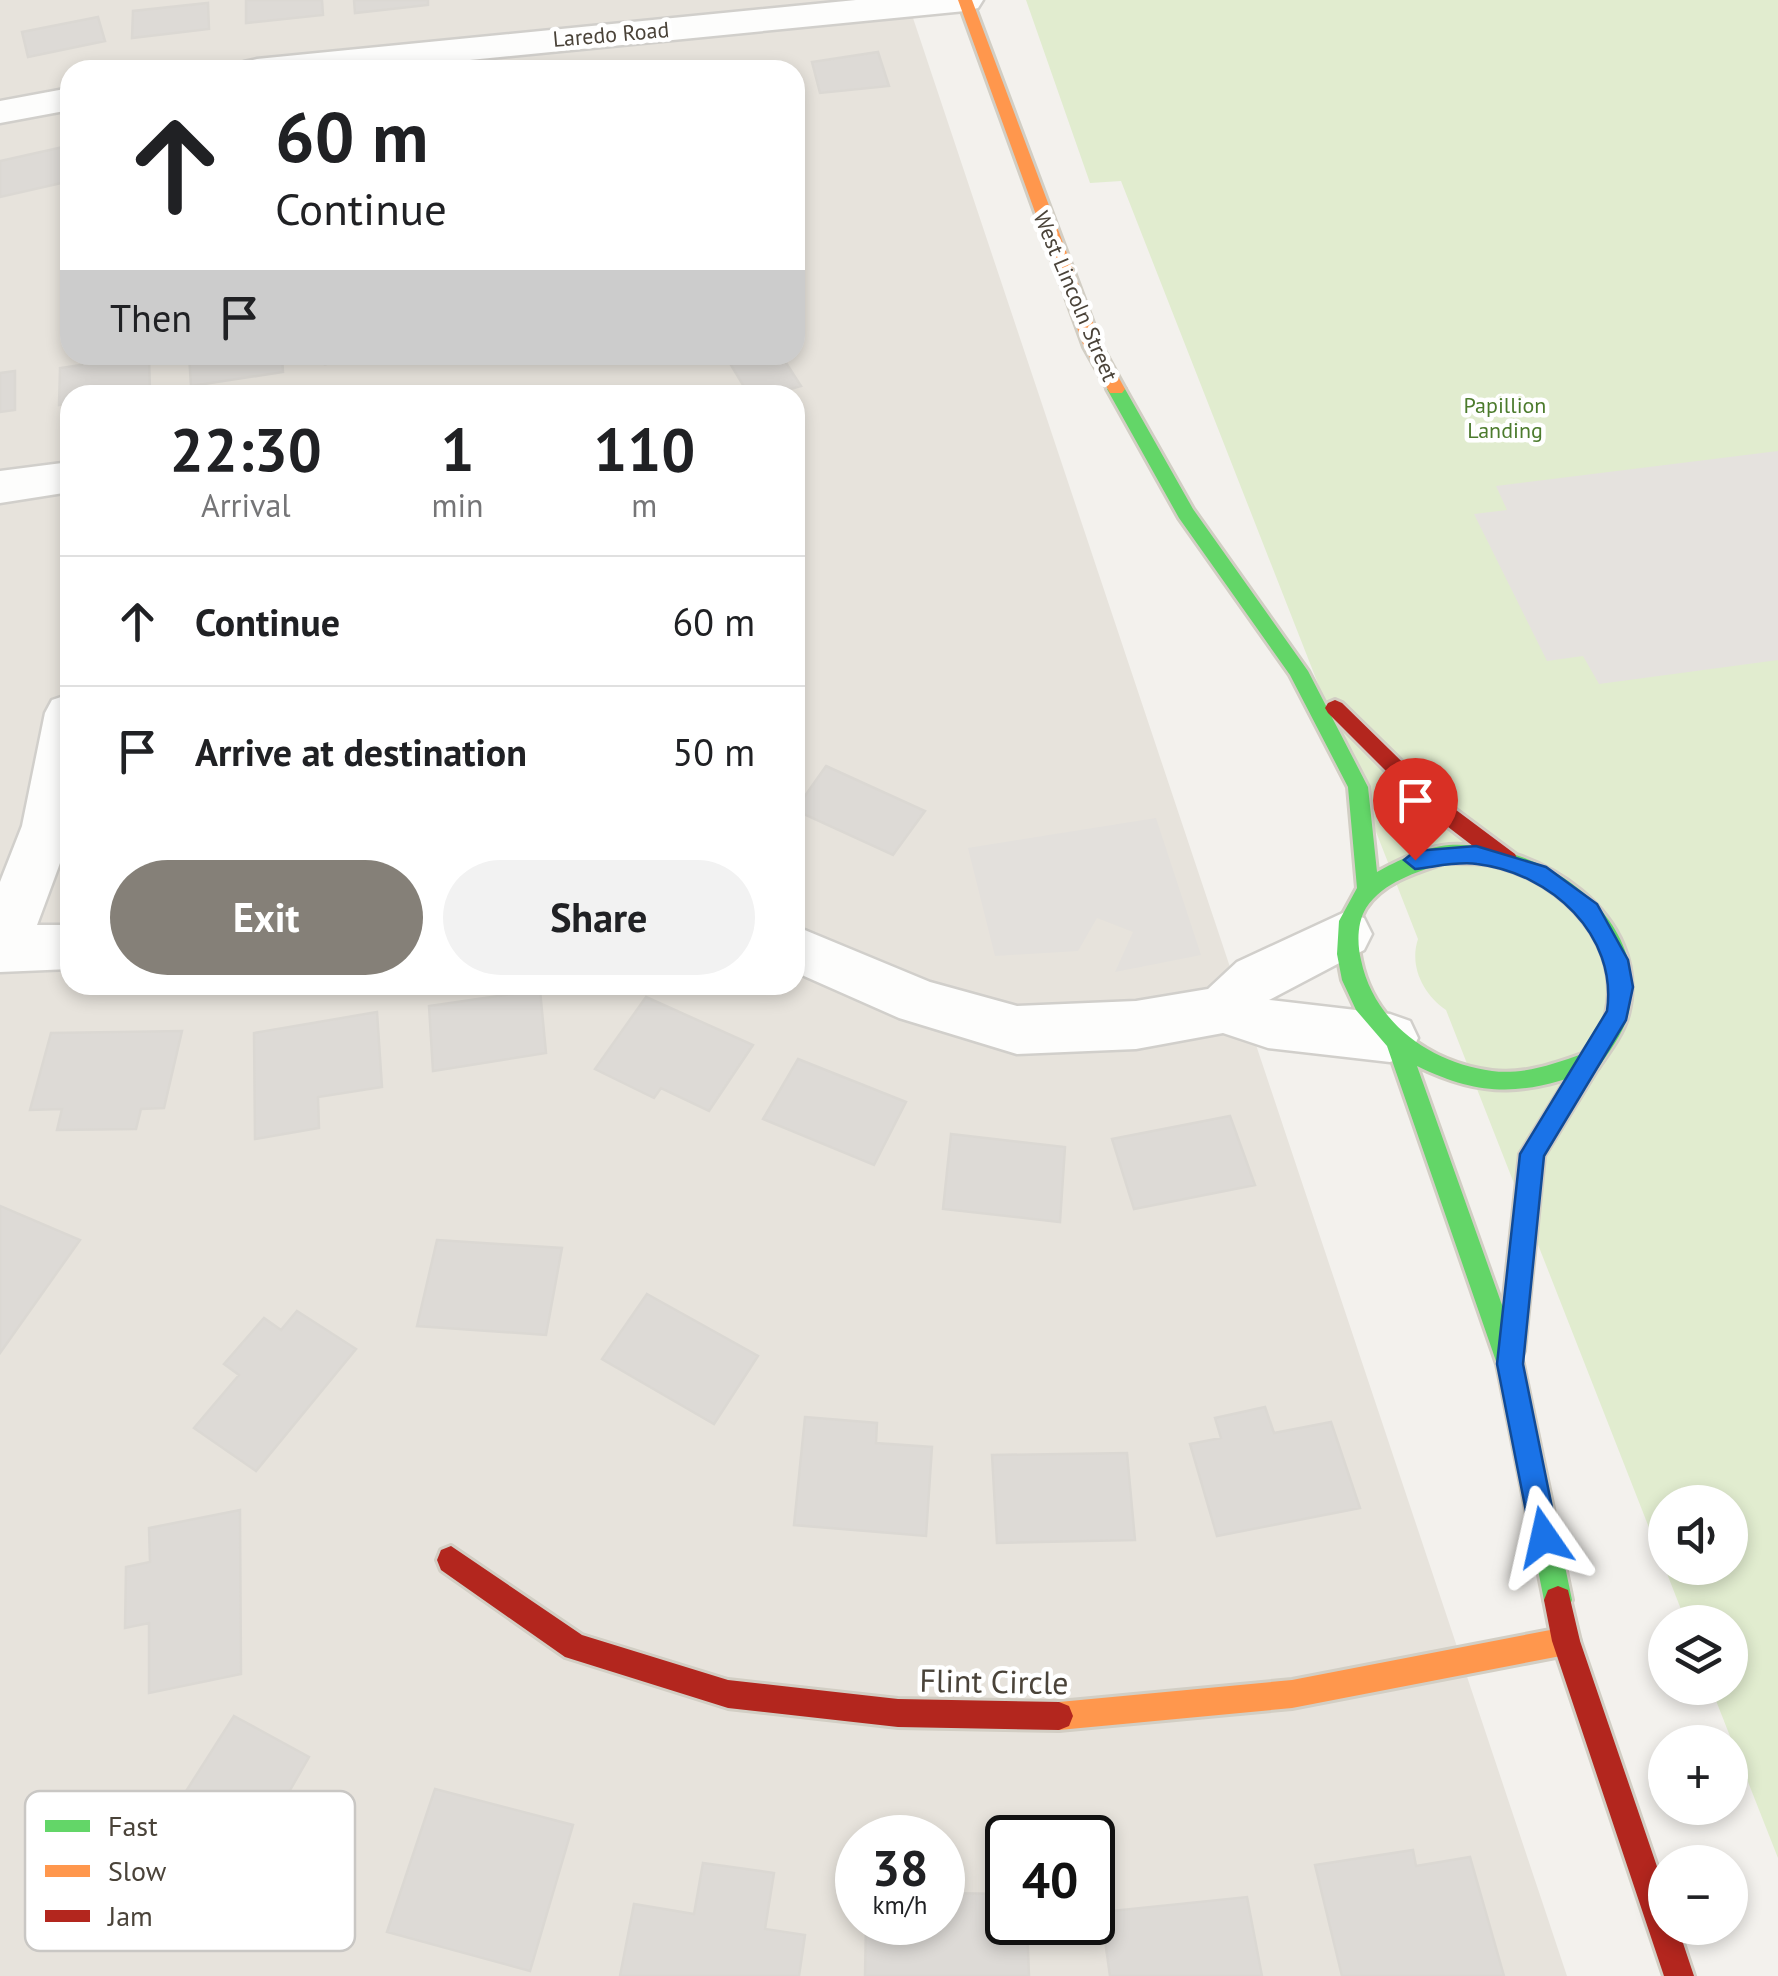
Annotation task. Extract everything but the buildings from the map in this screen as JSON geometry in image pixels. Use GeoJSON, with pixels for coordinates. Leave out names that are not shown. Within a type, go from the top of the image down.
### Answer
{"type":"FeatureCollection","features":[{"type":"Feature","properties":{"kind":"street","name":"Laredo Road"},"geometry":{"type":"LineString","coordinates":[[358,60],[965,0]]}},
{"type":"Feature","properties":{"kind":"street","name":"West Lincoln Street"},"geometry":{"type":"LineString","coordinates":[[965,0],[1093,347],[1186,512],[1298,671],[1358,787],[1356,911]]}},
{"type":"Feature","properties":{"kind":"street"},"geometry":{"type":"LineString","coordinates":[[0,112],[60,101]]}},
{"type":"Feature","properties":{"kind":"street"},"geometry":{"type":"LineString","coordinates":[[0,487],[60,478]]}},
{"type":"Feature","properties":{"kind":"street","name":"West Lincoln Street"},"geometry":{"type":"LineString","coordinates":[[1298,671],[1429,801],[1508,861]]}},
{"type":"Feature","properties":{"kind":"street"},"geometry":{"type":"LineString","coordinates":[[60,764],[48,826],[0,949],[60,947]]}},
{"type":"Feature","properties":{"kind":"street"},"geometry":{"type":"LineString","coordinates":[[1223,1010],[1256,978],[1356,911],[1388,871],[1444,854],[1508,861],[1566,890],[1589,910],[1612,948],[1622,987],[1618,1013],[1532,1154],[1510,1364]]}},
{"type":"Feature","properties":{"kind":"street"},"geometry":{"type":"LineString","coordinates":[[1356,911],[1344,960],[1352,988],[1368,1015],[1394,1041],[1456,1074],[1491,1081],[1526,1081],[1590,1062]]}},
{"type":"Feature","properties":{"kind":"street"},"geometry":{"type":"LineString","coordinates":[[805,952],[918,1002],[1017,1030],[1136,1024],[1223,1010],[1268,1024],[1394,1041]]}},
{"type":"Feature","properties":{"kind":"street"},"geometry":{"type":"LineString","coordinates":[[1394,1041],[1510,1364],[1566,1641],[1679,1976]]}},
{"type":"Feature","properties":{"kind":"street","name":"Flint Circle"},"geometry":{"type":"LineString","coordinates":[[451,1560],[574,1647],[728,1694],[898,1713],[1091,1716],[1292,1694],[1566,1641]]}},
{"type":"Feature","properties":{"kind":"shaded area"},"geometry":{"type":"Polygon","coordinates":[[[0,0],[907,0],[1567,1976],[0,1976],[0,0]]]}},
{"type":"Feature","properties":{"kind":"shaded area"},"geometry":{"type":"Polygon","coordinates":[[[1778,451],[1778,660],[1599,684],[1583,656],[1547,661],[1474,514],[1507,510],[1496,486],[1778,451]]]}},
{"type":"Feature","properties":{"kind":"shaded area"},"geometry":{"type":"Polygon","coordinates":[[[1156,818],[1201,955],[1115,972],[1133,932],[1097,918],[1078,951],[995,956],[968,848],[1156,818]]]}},
{"type":"Feature","properties":{"kind":"green space","name":"Papillion Landing"},"geometry":{"type":"Polygon","coordinates":[[[1026,0],[1778,0],[1778,1858],[1748,1782],[1748,1725],[1726,1725],[1718,1705],[1748,1705],[1748,1605],[1679,1605],[1671,1585],[1748,1585],[1748,1485],[1648,1485],[1648,1525],[1446,1010],[1420,979],[1415,959],[1418,939],[1121,181],[1090,183],[1026,0]]]}},
{"type":"Feature","properties":{"kind":"traffic: fast"},"geometry":{"type":"LineString","coordinates":[[1116,389],[1186,513],[1298,671],[1358,787],[1368,888]]}},
{"type":"Feature","properties":{"kind":"traffic: fast"},"geometry":{"type":"LineString","coordinates":[[1444,854],[1491,857],[1530,869],[1575,898],[1593,917],[1618,962],[1621,987],[1615,1020],[1590,1061],[1518,1081],[1467,1076],[1442,1068],[1398,1042],[1364,1003],[1354,980],[1347,941],[1358,903],[1386,878],[1444,854]]}},
{"type":"Feature","properties":{"kind":"traffic: fast"},"geometry":{"type":"LineString","coordinates":[[1398,1044],[1510,1364],[1558,1600]]}},
{"type":"Feature","properties":{"kind":"traffic: slow"},"geometry":{"type":"LineString","coordinates":[[965,0],[1093,347],[1116,389]]}},
{"type":"Feature","properties":{"kind":"traffic: slow"},"geometry":{"type":"LineString","coordinates":[[1059,1716],[1292,1694],[1566,1641]]}},
{"type":"Feature","properties":{"kind":"traffic: jam"},"geometry":{"type":"LineString","coordinates":[[1335,708],[1429,801],[1507,860]]}},
{"type":"Feature","properties":{"kind":"traffic: jam"},"geometry":{"type":"LineString","coordinates":[[1511,1351],[1532,1154],[1590,1061]]}},
{"type":"Feature","properties":{"kind":"traffic: jam"},"geometry":{"type":"LineString","coordinates":[[451,1560],[575,1647],[728,1694],[898,1713],[1059,1716]]}},
{"type":"Feature","properties":{"kind":"traffic: jam"},"geometry":{"type":"LineString","coordinates":[[1558,1600],[1566,1641],[1679,1976]]}},
{"type":"Feature","properties":{"kind":"route"},"geometry":{"type":"LineString","coordinates":[[1415,860],[1444,854],[1476,855],[1508,861],[1539,873],[1589,910],[1606,934],[1617,960],[1622,987],[1618,1013],[1532,1154],[1510,1364],[1544,1537]]}}]}
